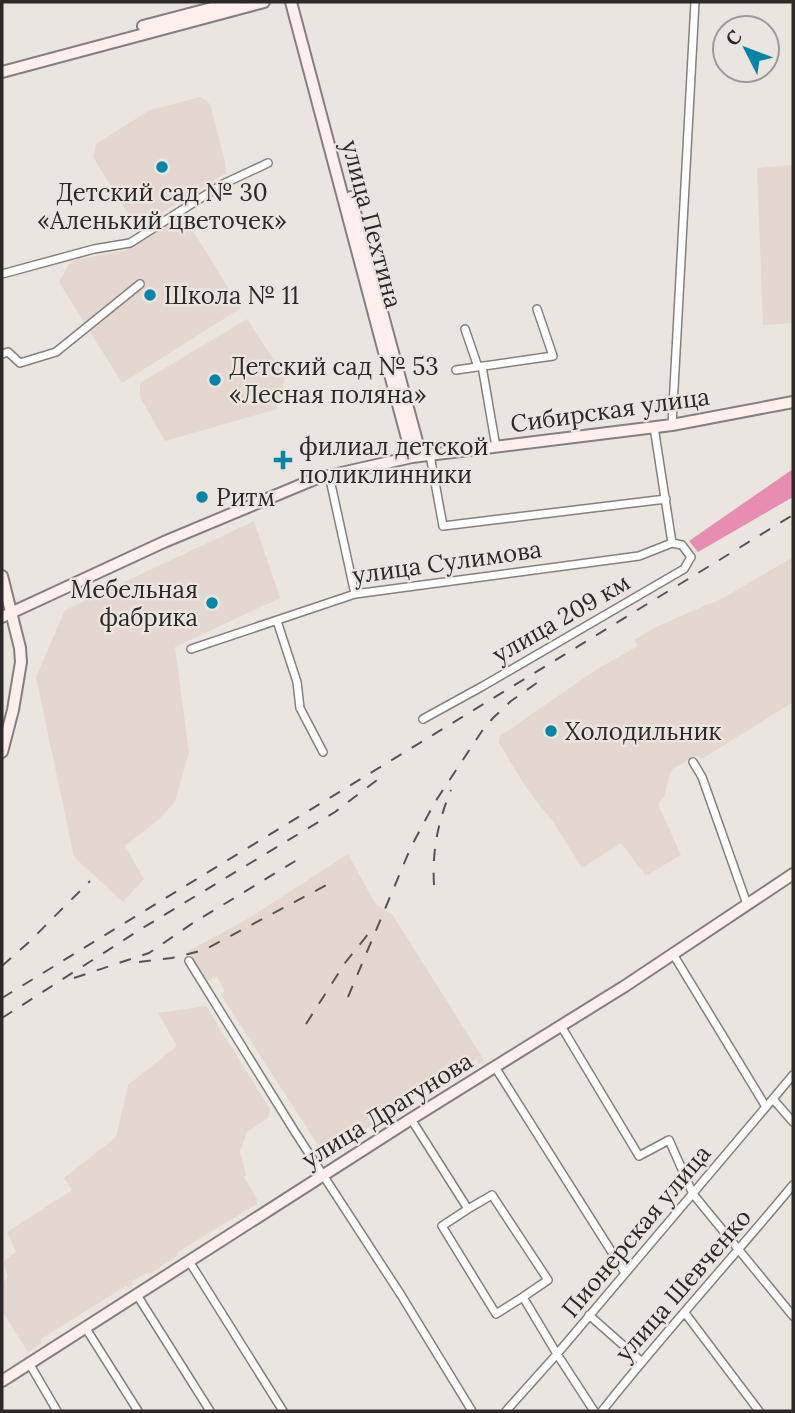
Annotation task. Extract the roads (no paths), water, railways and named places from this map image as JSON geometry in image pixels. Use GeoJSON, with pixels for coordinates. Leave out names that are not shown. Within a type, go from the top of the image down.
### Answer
{"type":"FeatureCollection","features":[{"type":"Feature","properties":{"kind":"main road"},"geometry":{"type":"LineString","coordinates":[[2,64],[235,2]]}},
{"type":"Feature","properties":{"kind":"main road"},"geometry":{"type":"LineString","coordinates":[[2,72],[264,2]]}},
{"type":"Feature","properties":{"kind":"main road","name":"улица Пехтина"},"geometry":{"type":"LineString","coordinates":[[291,2],[421,456]]}},
{"type":"Feature","properties":{"kind":"main road","name":"улица Пехтина"},"geometry":{"type":"LineString","coordinates":[[298,2],[421,456]]}},
{"type":"Feature","properties":{"kind":"main road","name":"Сибирская улица"},"geometry":{"type":"LineString","coordinates":[[6,615],[314,478],[421,456],[672,425],[793,402]]}},
{"type":"Feature","properties":{"kind":"main road"},"geometry":{"type":"LineString","coordinates":[[2,576],[6,615],[20,648],[20,662],[7,708],[2,752]]}},
{"type":"Feature","properties":{"kind":"main road","name":"улица Драгунова"},"geometry":{"type":"LineString","coordinates":[[2,1381],[561,1026],[793,874]]}},
{"type":"Feature","properties":{"kind":"street"},"geometry":{"type":"LineString","coordinates":[[672,425],[695,2]]}},
{"type":"Feature","properties":{"kind":"street"},"geometry":{"type":"LineString","coordinates":[[2,274],[94,249],[131,243],[223,184],[268,163]]}},
{"type":"Feature","properties":{"kind":"street"},"geometry":{"type":"LineString","coordinates":[[2,354],[8,352],[20,363],[56,352],[140,284]]}},
{"type":"Feature","properties":{"kind":"street"},"geometry":{"type":"LineString","coordinates":[[456,370],[553,356],[537,309]]}},
{"type":"Feature","properties":{"kind":"street"},"geometry":{"type":"LineString","coordinates":[[465,329],[480,367],[496,447]]}},
{"type":"Feature","properties":{"kind":"street"},"geometry":{"type":"LineString","coordinates":[[654,427],[672,543]]}},
{"type":"Feature","properties":{"kind":"street"},"geometry":{"type":"LineString","coordinates":[[421,456],[443,526],[666,499]]}},
{"type":"Feature","properties":{"kind":"street"},"geometry":{"type":"LineString","coordinates":[[329,475],[355,594]]}},
{"type":"Feature","properties":{"kind":"street","name":"улица Сулимова"},"geometry":{"type":"LineString","coordinates":[[191,649],[355,594],[639,556],[672,543]]}},
{"type":"Feature","properties":{"kind":"street","name":"улица 209 км"},"geometry":{"type":"LineString","coordinates":[[423,719],[684,569],[691,557],[682,545],[672,543]]}},
{"type":"Feature","properties":{"kind":"street"},"geometry":{"type":"LineString","coordinates":[[277,621],[297,682],[300,708],[323,752]]}},
{"type":"Feature","properties":{"kind":"street"},"geometry":{"type":"LineString","coordinates":[[693,762],[702,777],[747,904]]}},
{"type":"Feature","properties":{"kind":"street"},"geometry":{"type":"LineString","coordinates":[[673,954],[766,1107]]}},
{"type":"Feature","properties":{"kind":"street"},"geometry":{"type":"LineString","coordinates":[[188,961],[472,1411]]}},
{"type":"Feature","properties":{"kind":"street"},"geometry":{"type":"LineString","coordinates":[[561,1026],[639,1156],[669,1139],[693,1194],[793,1316]]}},
{"type":"Feature","properties":{"kind":"street"},"geometry":{"type":"LineString","coordinates":[[495,1067],[625,1273]]}},
{"type":"Feature","properties":{"kind":"street","name":"Пионерская улица"},"geometry":{"type":"LineString","coordinates":[[506,1411],[793,1075]]}},
{"type":"Feature","properties":{"kind":"street"},"geometry":{"type":"LineString","coordinates":[[774,1098],[793,1122]]}},
{"type":"Feature","properties":{"kind":"street"},"geometry":{"type":"LineString","coordinates":[[411,1119],[468,1209]]}},
{"type":"Feature","properties":{"kind":"street","name":"улица Шевченко"},"geometry":{"type":"LineString","coordinates":[[602,1411],[641,1361],[793,1186]]}},
{"type":"Feature","properties":{"kind":"street"},"geometry":{"type":"LineString","coordinates":[[492,1195],[548,1280],[496,1314],[442,1226],[468,1209],[492,1195]]}},
{"type":"Feature","properties":{"kind":"street"},"geometry":{"type":"LineString","coordinates":[[189,1261],[283,1411]]}},
{"type":"Feature","properties":{"kind":"street"},"geometry":{"type":"LineString","coordinates":[[137,1295],[210,1411]]}},
{"type":"Feature","properties":{"kind":"street"},"geometry":{"type":"LineString","coordinates":[[523,1297],[594,1411]]}},
{"type":"Feature","properties":{"kind":"street"},"geometry":{"type":"LineString","coordinates":[[685,1313],[760,1411]]}},
{"type":"Feature","properties":{"kind":"street"},"geometry":{"type":"LineString","coordinates":[[589,1315],[641,1361]]}},
{"type":"Feature","properties":{"kind":"street"},"geometry":{"type":"LineString","coordinates":[[85,1327],[138,1411]]}},
{"type":"Feature","properties":{"kind":"street"},"geometry":{"type":"LineString","coordinates":[[29,1363],[57,1411]]}},
{"type":"Feature","properties":{"kind":"railway"},"geometry":{"type":"LineString","coordinates":[[2,998],[793,515]]}},
{"type":"Feature","properties":{"kind":"railway"},"geometry":{"type":"LineString","coordinates":[[348,997],[411,847],[435,802],[493,718],[511,701],[541,680]]}},
{"type":"Feature","properties":{"kind":"railway"},"geometry":{"type":"LineString","coordinates":[[2,1018],[141,929],[335,812],[385,774]]}},
{"type":"Feature","properties":{"kind":"railway"},"geometry":{"type":"LineString","coordinates":[[434,885],[437,836],[451,790]]}},
{"type":"Feature","properties":{"kind":"railway"},"geometry":{"type":"LineString","coordinates":[[74,978],[149,953],[297,860]]}},
{"type":"Feature","properties":{"kind":"railway"},"geometry":{"type":"LineString","coordinates":[[139,962],[204,950],[336,880]]}},
{"type":"Feature","properties":{"kind":"railway"},"geometry":{"type":"LineString","coordinates":[[2,966],[90,881]]}},
{"type":"Feature","properties":{"kind":"railway"},"geometry":{"type":"LineString","coordinates":[[306,1024],[345,963],[369,933]]}},
{"type":"Feature","properties":{"kind":"place","name":"Детский сад № 30 «Аленький цветочек»"},"geometry":{"type":"Point","coordinates":[162,167]}},
{"type":"Feature","properties":{"kind":"place","name":"Школа № 11"},"geometry":{"type":"Point","coordinates":[150,295]}},
{"type":"Feature","properties":{"kind":"place","name":"Детский сад № 53 «Лесная поляна»"},"geometry":{"type":"Point","coordinates":[215,380]}},
{"type":"Feature","properties":{"kind":"place","name":"филиал детской поликлинники"},"geometry":{"type":"Point","coordinates":[283,460]}},
{"type":"Feature","properties":{"kind":"place","name":"Ритм"},"geometry":{"type":"Point","coordinates":[202,497]}},
{"type":"Feature","properties":{"kind":"place","name":"Мебельная фабрика"},"geometry":{"type":"Point","coordinates":[212,603]}},
{"type":"Feature","properties":{"kind":"place","name":"Холодильник"},"geometry":{"type":"Point","coordinates":[551,731]}}]}
